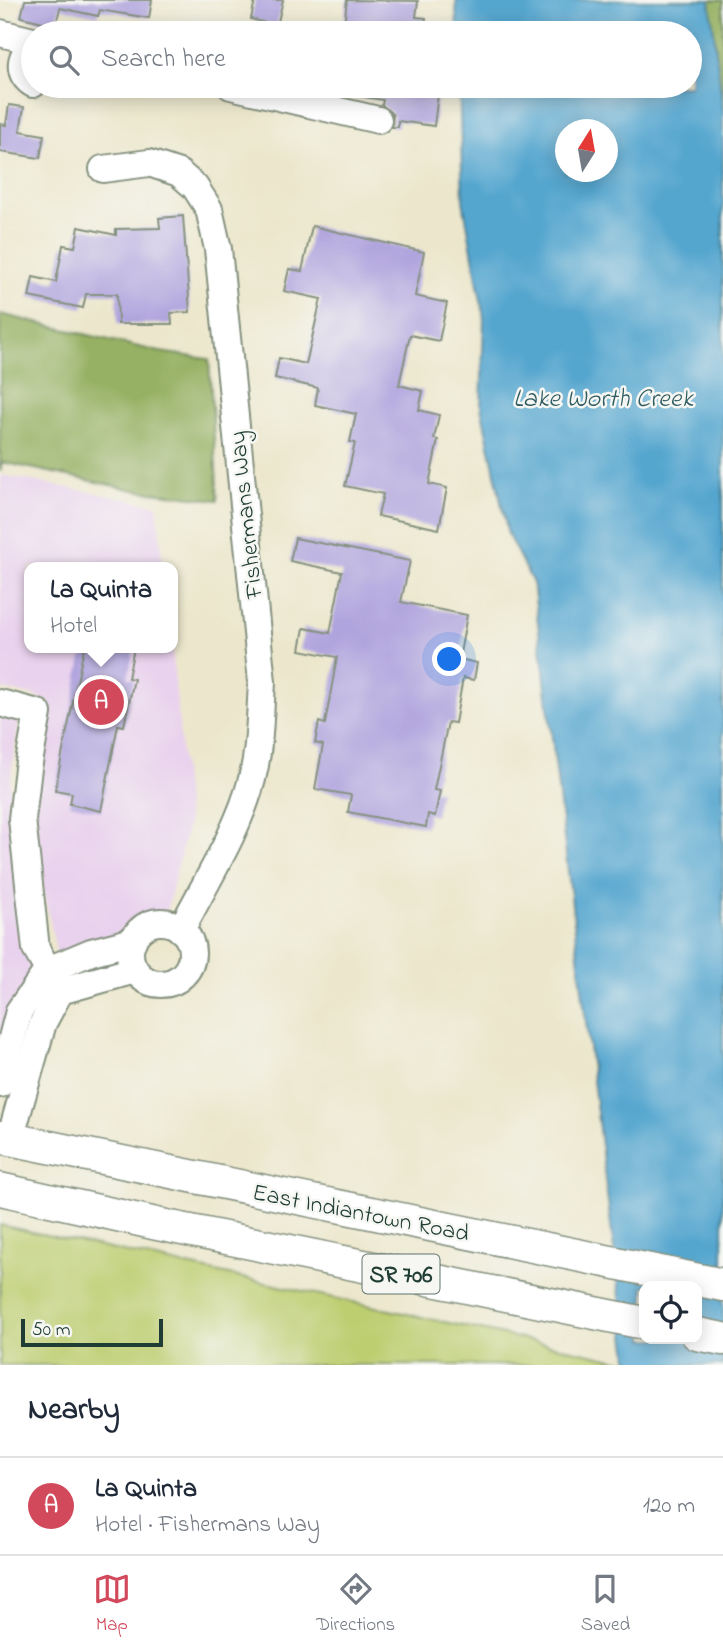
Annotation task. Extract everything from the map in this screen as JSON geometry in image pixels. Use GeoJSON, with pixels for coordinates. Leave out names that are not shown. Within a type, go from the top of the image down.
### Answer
{"type":"FeatureCollection","features":[{"type":"Feature","properties":{"kind":"main road","name":"East Indiantown Road"},"geometry":{"type":"LineString","coordinates":[[3,1140],[723,1285]]}},
{"type":"Feature","properties":{"kind":"main road","name":"SR 706"},"geometry":{"type":"LineString","coordinates":[[0,1189],[157,1224],[639,1322]]}},
{"type":"Feature","properties":{"kind":"main road"},"geometry":{"type":"LineString","coordinates":[[702,1335],[723,1339]]}},
{"type":"Feature","properties":{"kind":"street"},"geometry":{"type":"LineString","coordinates":[[0,33],[21,38]]}},
{"type":"Feature","properties":{"kind":"street"},"geometry":{"type":"LineString","coordinates":[[0,76],[21,81]]}},
{"type":"Feature","properties":{"kind":"street"},"geometry":{"type":"LineString","coordinates":[[283,98],[378,120]]}},
{"type":"Feature","properties":{"kind":"street","name":"Fishermans Way"},"geometry":{"type":"LineString","coordinates":[[103,169],[149,163],[179,173],[195,187],[209,209],[218,249],[262,682],[257,747],[244,805],[181,930]]}},
{"type":"Feature","properties":{"kind":"street"},"geometry":{"type":"LineString","coordinates":[[0,703],[38,713],[22,819],[36,949],[54,981],[43,1024],[3,1140]]}},
{"type":"Feature","properties":{"kind":"street"},"geometry":{"type":"LineString","coordinates":[[155,923],[173,925],[181,930],[191,948],[188,968],[173,982],[162,984],[142,978],[131,961],[132,941],[138,932],[155,923]]}},
{"type":"Feature","properties":{"kind":"street"},"geometry":{"type":"LineString","coordinates":[[9,1006],[54,981],[91,951],[132,941]]}},
{"type":"Feature","properties":{"kind":"street"},"geometry":{"type":"LineString","coordinates":[[54,981],[135,970]]}},
{"type":"Feature","properties":{"kind":"street"},"geometry":{"type":"LineString","coordinates":[[9,1006],[43,1024]]}},
{"type":"Feature","properties":{"kind":"street"},"geometry":{"type":"LineString","coordinates":[[0,1084],[9,1006]]}},
{"type":"Feature","properties":{"kind":"shaded area"},"geometry":{"type":"Polygon","coordinates":[[[1,475],[157,505],[163,562],[24,562],[24,653],[172,653],[188,824],[162,929],[57,956],[29,819],[50,702],[28,694],[0,689],[1,475]]]}},
{"type":"Feature","properties":{"kind":"shaded area"},"geometry":{"type":"Polygon","coordinates":[[[0,716],[19,720],[10,783],[31,982],[0,1059],[0,716]]]}},
{"type":"Feature","properties":{"kind":"green space"},"geometry":{"type":"Polygon","coordinates":[[[710,0],[723,0],[723,111],[710,0]]]}},
{"type":"Feature","properties":{"kind":"green space"},"geometry":{"type":"Polygon","coordinates":[[[0,314],[160,352],[209,359],[218,500],[134,490],[2,462],[0,472],[0,314]]]}},
{"type":"Feature","properties":{"kind":"green space"},"geometry":{"type":"Polygon","coordinates":[[[0,1225],[632,1363],[632,1365],[0,1365],[0,1225]]]}},
{"type":"Feature","properties":{"kind":"water","name":"Lake Worth Creek"},"geometry":{"type":"Polygon","coordinates":[[[456,0],[710,0],[723,111],[723,1365],[629,1365],[533,583],[508,535],[481,407],[484,318],[463,201],[459,98],[702,98],[702,21],[457,21],[456,0]]]}},
{"type":"Feature","properties":{"kind":"building"},"geometry":{"type":"Polygon","coordinates":[[[25,0],[152,0],[149,18],[100,10],[98,16],[60,8],[57,21],[21,17],[25,0]]]}},
{"type":"Feature","properties":{"kind":"building"},"geometry":{"type":"Polygon","coordinates":[[[255,0],[283,0],[278,21],[251,19],[255,0]]]}},
{"type":"Feature","properties":{"kind":"building"},"geometry":{"type":"Polygon","coordinates":[[[347,0],[418,1],[416,17],[426,18],[426,21],[344,21],[347,0]]]}},
{"type":"Feature","properties":{"kind":"building"},"geometry":{"type":"Polygon","coordinates":[[[370,98],[438,98],[434,126],[398,121],[398,127],[392,127],[393,115],[382,105],[383,100],[370,98]]]}},
{"type":"Feature","properties":{"kind":"building"},"geometry":{"type":"Polygon","coordinates":[[[9,105],[24,107],[20,131],[44,135],[40,158],[0,152],[0,124],[6,125],[9,105]]]}},
{"type":"Feature","properties":{"kind":"building"},"geometry":{"type":"Polygon","coordinates":[[[183,216],[190,312],[171,313],[172,324],[118,324],[117,294],[86,294],[83,308],[29,297],[33,277],[56,282],[63,245],[75,247],[79,227],[116,235],[116,229],[160,228],[159,218],[183,216]]]}},
{"type":"Feature","properties":{"kind":"building"},"geometry":{"type":"Polygon","coordinates":[[[312,226],[424,252],[415,296],[447,303],[439,341],[410,335],[399,385],[423,391],[419,410],[439,415],[434,439],[438,440],[429,484],[447,488],[439,529],[378,516],[383,494],[345,486],[355,443],[350,442],[356,414],[315,405],[318,388],[275,378],[279,358],[306,364],[321,299],[284,291],[289,269],[302,271],[312,226]]]}},
{"type":"Feature","properties":{"kind":"building"},"geometry":{"type":"Polygon","coordinates":[[[295,538],[410,561],[401,602],[467,615],[459,659],[477,663],[474,680],[463,678],[455,723],[448,722],[434,790],[440,791],[435,816],[428,814],[426,827],[348,812],[351,795],[315,789],[323,745],[315,743],[319,722],[325,724],[337,657],[300,650],[304,628],[330,633],[342,572],[290,561],[295,538]]]}},
{"type":"Feature","properties":{"kind":"building"},"geometry":{"type":"Polygon","coordinates":[[[83,653],[133,653],[128,678],[134,679],[124,726],[118,725],[101,811],[70,804],[72,793],[55,790],[83,653]]]}},
{"type":"Feature","properties":{"kind":"place","name":"La Quinta"},"geometry":{"type":"Point","coordinates":[101,702]}}]}
